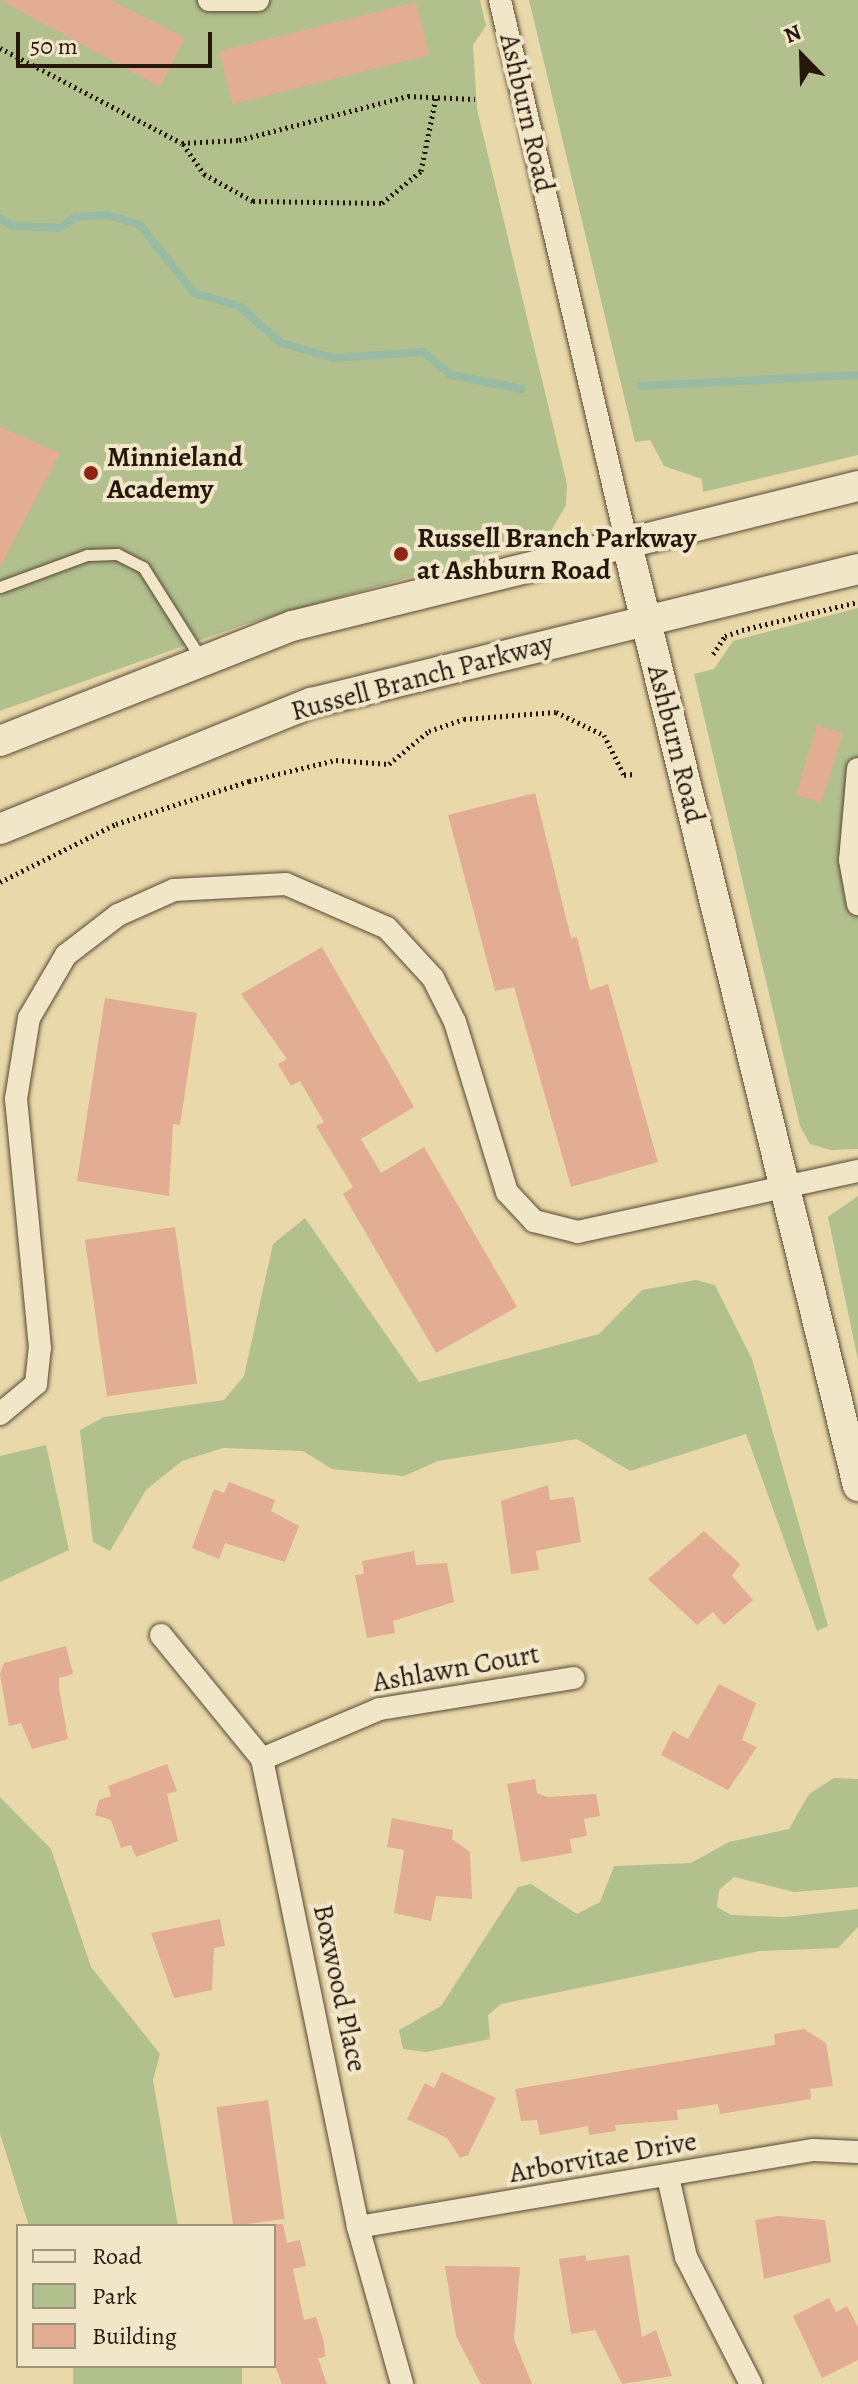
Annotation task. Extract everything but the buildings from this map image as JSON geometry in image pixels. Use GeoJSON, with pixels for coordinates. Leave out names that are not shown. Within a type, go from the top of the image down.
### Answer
{"type":"FeatureCollection","features":[{"type":"Feature","properties":{"kind":"main road"},"geometry":{"type":"LineString","coordinates":[[0,741],[200,657],[292,626],[858,486]]}},
{"type":"Feature","properties":{"kind":"main road","name":"Ashburn Road"},"geometry":{"type":"LineString","coordinates":[[627,544],[858,1486]]}},
{"type":"Feature","properties":{"kind":"main road","name":"Russell Branch Parkway"},"geometry":{"type":"LineString","coordinates":[[0,829],[311,703],[858,569]]}},
{"type":"Feature","properties":{"kind":"street"},"geometry":{"type":"LineString","coordinates":[[209,0],[258,0]]}},
{"type":"Feature","properties":{"kind":"street","name":"Ashburn Road"},"geometry":{"type":"LineString","coordinates":[[500,0],[627,544]]}},
{"type":"Feature","properties":{"kind":"street"},"geometry":{"type":"LineString","coordinates":[[858,769],[850,846],[858,904]]}},
{"type":"Feature","properties":{"kind":"street"},"geometry":{"type":"LineString","coordinates":[[0,1414],[36,1384],[40,1348],[17,1125],[29,1018],[66,955],[118,915],[174,890],[286,884],[342,902],[387,928],[444,1000],[507,1192],[534,1221],[578,1232],[858,1171]]}},
{"type":"Feature","properties":{"kind":"street","name":"Boxwood Place"},"geometry":{"type":"LineString","coordinates":[[161,1635],[262,1759],[358,2227],[402,2384]]}},
{"type":"Feature","properties":{"kind":"street","name":"Ashlawn Court"},"geometry":{"type":"LineString","coordinates":[[262,1759],[380,1709],[574,1678]]}},
{"type":"Feature","properties":{"kind":"street","name":"Arborvitae Drive"},"geometry":{"type":"LineString","coordinates":[[358,2227],[814,2150],[858,2152]]}},
{"type":"Feature","properties":{"kind":"street"},"geometry":{"type":"LineString","coordinates":[[668,2177],[686,2257],[751,2384]]}},
{"type":"Feature","properties":{"kind":"lane"},"geometry":{"type":"LineString","coordinates":[[0,587],[87,555],[117,554],[143,567],[200,657]]}},
{"type":"Feature","properties":{"kind":"path"},"geometry":{"type":"LineString","coordinates":[[0,48],[182,143],[204,174],[253,201],[382,203],[421,171],[436,97]]}},
{"type":"Feature","properties":{"kind":"path"},"geometry":{"type":"LineString","coordinates":[[182,143],[239,140],[367,103],[436,97],[475,99]]}},
{"type":"Feature","properties":{"kind":"path"},"geometry":{"type":"LineString","coordinates":[[713,654],[725,636],[858,602]]}},
{"type":"Feature","properties":{"kind":"path"},"geometry":{"type":"LineString","coordinates":[[0,882],[116,824],[249,781],[336,760],[389,764],[429,731],[464,719],[556,712],[604,735],[624,775],[634,774]]}},
{"type":"Feature","properties":{"kind":"green space"},"geometry":{"type":"Polygon","coordinates":[[[0,0],[480,0],[486,26],[473,45],[477,109],[567,484],[566,505],[547,538],[243,625],[0,711],[0,0]]]}},
{"type":"Feature","properties":{"kind":"green space"},"geometry":{"type":"Polygon","coordinates":[[[529,0],[858,0],[858,455],[703,492],[702,479],[664,466],[650,440],[635,442],[529,0]]]}},
{"type":"Feature","properties":{"kind":"green space"},"geometry":{"type":"Polygon","coordinates":[[[858,608],[858,1149],[831,1150],[810,1144],[800,1126],[694,674],[714,669],[733,641],[858,608]]]}},
{"type":"Feature","properties":{"kind":"green space"},"geometry":{"type":"Polygon","coordinates":[[[858,1196],[858,1360],[828,1217],[858,1196]]]}},
{"type":"Feature","properties":{"kind":"green space"},"geometry":{"type":"Polygon","coordinates":[[[305,1218],[419,1382],[599,1334],[642,1290],[696,1280],[715,1285],[752,1359],[828,1626],[817,1631],[746,1434],[630,1471],[577,1439],[438,1461],[404,1476],[332,1469],[303,1451],[223,1448],[182,1461],[146,1490],[110,1551],[93,1542],[80,1430],[104,1417],[224,1400],[244,1376],[273,1244],[305,1218]]]}},
{"type":"Feature","properties":{"kind":"green space"},"geometry":{"type":"Polygon","coordinates":[[[46,1445],[69,1550],[0,1582],[0,1456],[46,1445]]]}},
{"type":"Feature","properties":{"kind":"green space"},"geometry":{"type":"Polygon","coordinates":[[[834,1778],[858,1779],[858,1887],[794,1892],[734,1877],[719,1890],[717,1907],[731,1915],[785,1917],[858,1909],[858,1927],[838,1948],[760,1951],[501,2004],[488,2015],[490,2039],[426,2052],[403,2049],[399,2030],[441,2006],[518,1887],[531,1884],[577,1914],[600,1902],[614,1866],[691,1863],[729,1842],[789,1829],[809,1794],[834,1778]]]}},
{"type":"Feature","properties":{"kind":"green space"},"geometry":{"type":"Polygon","coordinates":[[[0,1797],[51,1849],[91,1967],[160,2054],[153,2080],[178,2224],[28,2224],[0,2134],[0,1797]]]}},
{"type":"Feature","properties":{"kind":"green space"},"geometry":{"type":"Polygon","coordinates":[[[73,2368],[242,2368],[242,2384],[73,2384],[73,2368]]]}},
{"type":"Feature","properties":{"kind":"waterway"},"geometry":{"type":"LineString","coordinates":[[0,218],[12,226],[60,228],[76,217],[108,215],[140,225],[194,293],[239,306],[281,343],[334,358],[423,352],[451,375],[522,389]]}},
{"type":"Feature","properties":{"kind":"waterway"},"geometry":{"type":"LineString","coordinates":[[641,386],[858,375]]}},
{"type":"Feature","properties":{"kind":"place","name":"Minnieland Academy"},"geometry":{"type":"Point","coordinates":[91,473]}},
{"type":"Feature","properties":{"kind":"place","name":"Russell Branch Parkway at Ashburn Road"},"geometry":{"type":"Point","coordinates":[401,554]}}]}
